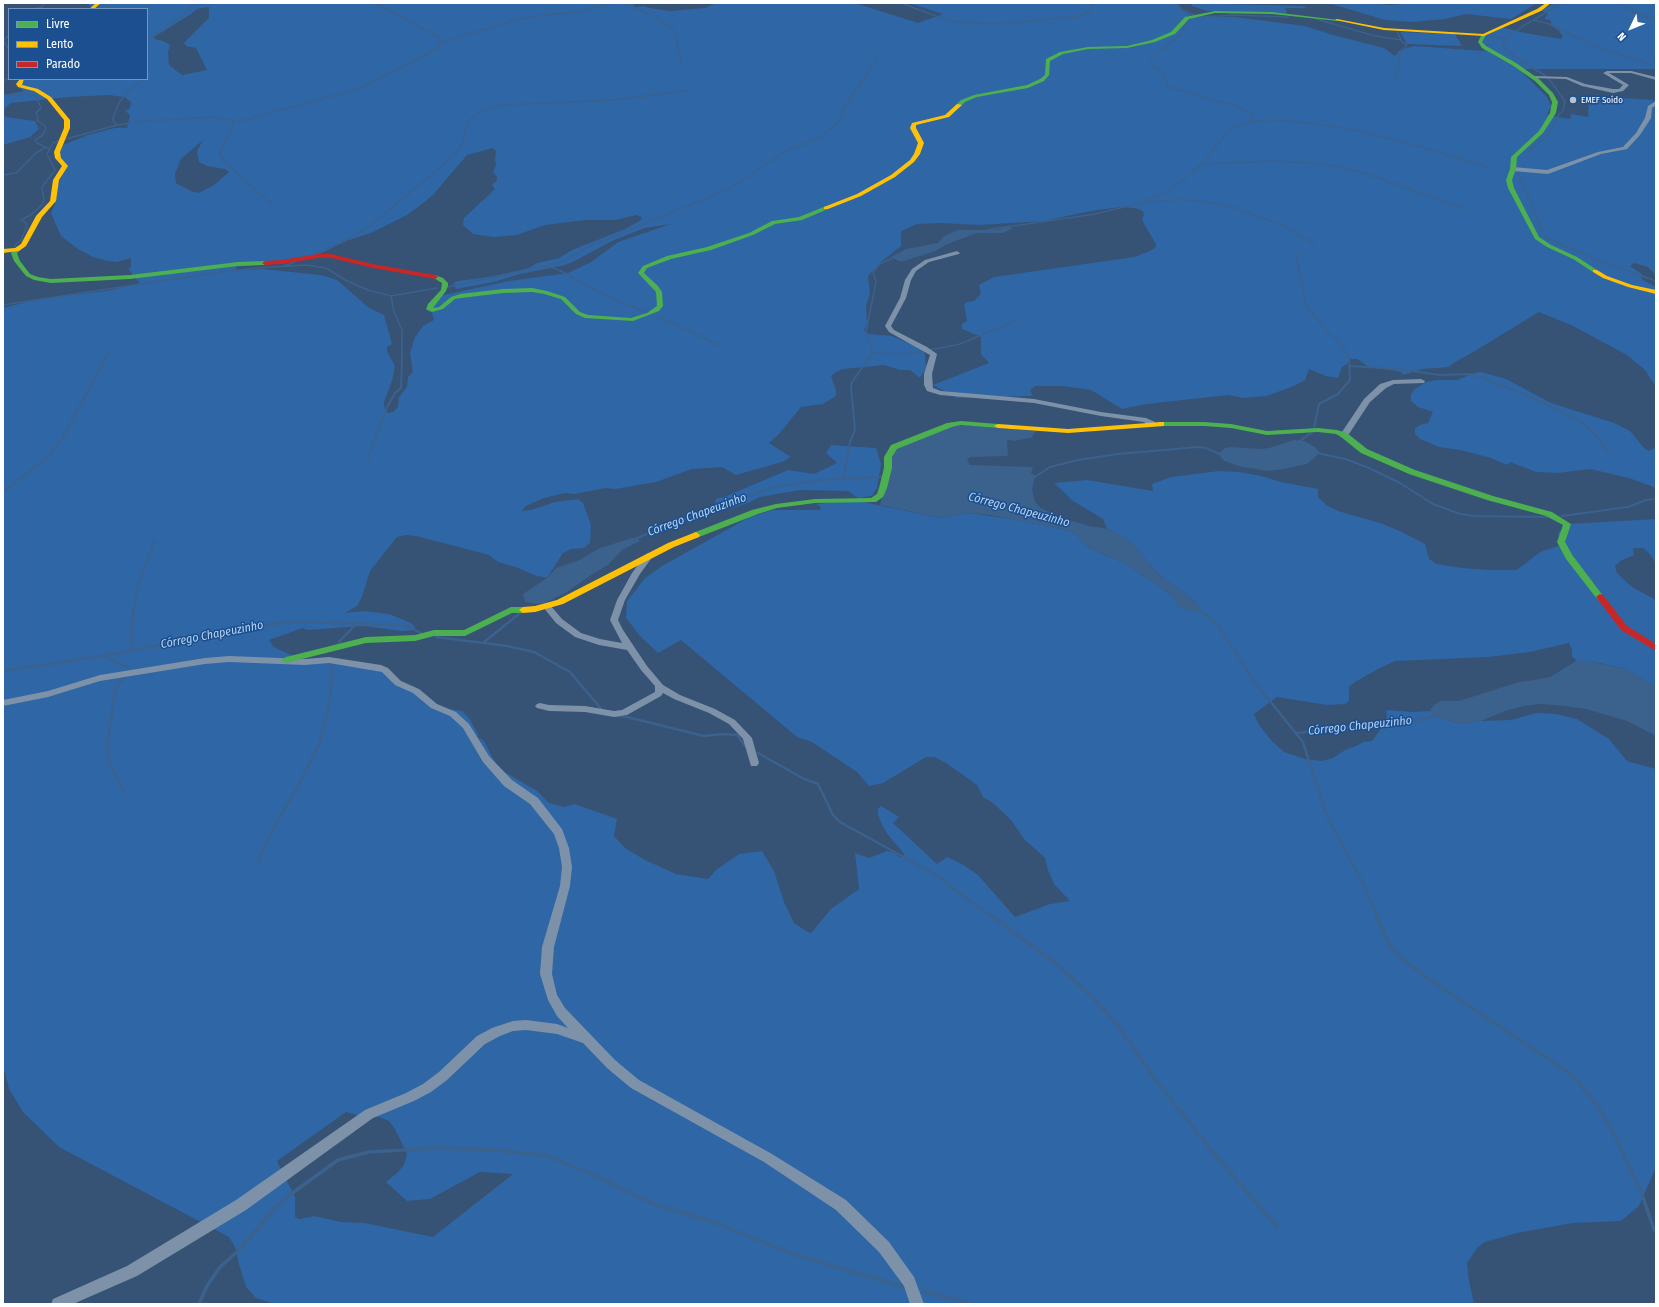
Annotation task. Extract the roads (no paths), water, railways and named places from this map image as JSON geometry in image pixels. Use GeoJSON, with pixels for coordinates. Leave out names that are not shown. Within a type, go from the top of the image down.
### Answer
{"type":"FeatureCollection","features":[{"type":"Feature","properties":{"kind":"street"},"geometry":{"type":"LineString","coordinates":[[20,80],[19,81],[20,86],[36,90],[49,98],[64,115],[68,123],[57,152],[58,158],[64,164],[65,169],[56,180],[53,201],[39,216],[24,245],[14,253],[17,261],[28,275],[36,279],[51,281],[130,277],[238,264],[282,262],[318,256],[331,256],[441,279],[445,283],[444,290],[430,305],[430,309],[432,310],[441,308],[453,298],[460,296],[503,291],[532,290],[545,292],[563,298],[578,313],[587,317],[631,320],[649,314],[660,306],[659,292],[656,287],[641,273],[645,267],[669,257],[709,250],[751,234],[774,222],[800,219],[859,195],[893,176],[912,161],[917,154],[920,144],[918,136],[913,128],[914,124],[947,116],[963,101],[976,96],[1028,86],[1042,80],[1047,75],[1048,60],[1062,53],[1088,48],[1127,47],[1153,41],[1173,33],[1187,18],[1220,12],[1263,13],[1328,18],[1374,28],[1397,31],[1484,35],[1533,13],[1548,3]]}},
{"type":"Feature","properties":{"kind":"street"},"geometry":{"type":"LineString","coordinates":[[1484,35],[1480,42],[1484,47],[1534,77],[1551,94],[1555,102],[1555,106],[1549,120],[1541,132],[1533,142],[1514,157],[1513,169],[1509,180],[1511,188],[1537,238],[1575,258],[1605,277],[1630,286],[1656,292]]}},
{"type":"Feature","properties":{"kind":"street"},"geometry":{"type":"LineString","coordinates":[[1534,77],[1567,78],[1583,84],[1613,91],[1621,90],[1626,85],[1620,80],[1606,74],[1607,72],[1632,72],[1656,79]]}},
{"type":"Feature","properties":{"kind":"street"},"geometry":{"type":"LineString","coordinates":[[1513,169],[1548,172],[1600,153],[1627,146],[1637,136],[1645,123],[1650,107],[1656,103]]}},
{"type":"Feature","properties":{"kind":"street"},"geometry":{"type":"LineString","coordinates":[[3,251],[17,250]]}},
{"type":"Feature","properties":{"kind":"street"},"geometry":{"type":"LineString","coordinates":[[957,253],[928,261],[914,270],[908,280],[903,298],[888,326],[891,331],[934,354],[928,374],[928,385],[930,389],[940,393],[1034,401],[1101,414],[1146,420],[1152,424]]}},
{"type":"Feature","properties":{"kind":"street"},"geometry":{"type":"LineString","coordinates":[[1344,435],[1367,401],[1383,386],[1393,382],[1421,382]]}},
{"type":"Feature","properties":{"kind":"street"},"geometry":{"type":"LineString","coordinates":[[286,660],[326,648],[366,640],[415,638],[434,633],[465,633],[511,610],[547,607],[580,593],[649,556],[694,535],[763,509],[798,503],[831,500],[874,500],[880,495],[883,488],[888,468],[888,457],[894,447],[950,425],[978,424],[1068,431],[1152,424],[1217,424],[1267,433],[1318,430],[1337,432],[1344,435],[1364,451],[1412,472],[1490,498],[1549,514],[1563,521],[1567,524],[1567,527],[1561,542],[1569,557],[1624,628],[1656,648]]}},
{"type":"Feature","properties":{"kind":"street"},"geometry":{"type":"LineString","coordinates":[[649,556],[630,585],[616,611],[614,620],[619,631],[644,668],[660,687],[677,697],[712,711],[732,722],[747,738],[754,763]]}},
{"type":"Feature","properties":{"kind":"street"},"geometry":{"type":"LineString","coordinates":[[547,607],[559,621],[578,635],[599,642],[630,647]]}},
{"type":"Feature","properties":{"kind":"street"},"geometry":{"type":"LineString","coordinates":[[3,703],[48,694],[100,678],[205,661],[230,659],[286,660],[305,662],[338,661],[375,666],[385,670],[398,683],[416,691],[434,706],[448,711],[458,717],[466,726],[486,759],[508,783],[534,801],[558,832],[564,848],[567,867],[565,886],[548,947],[546,974],[552,996],[561,1012],[611,1064],[635,1084],[768,1158],[841,1205],[884,1247],[909,1282],[917,1304]]}},
{"type":"Feature","properties":{"kind":"street"},"geometry":{"type":"LineString","coordinates":[[540,706],[549,708],[585,709],[608,714],[619,713],[649,700],[658,694],[660,687]]}},
{"type":"Feature","properties":{"kind":"street"},"geometry":{"type":"LineString","coordinates":[[58,1304],[132,1271],[241,1205],[369,1114],[410,1097],[427,1088],[443,1076],[481,1040],[496,1032],[513,1026],[526,1025],[557,1029],[588,1039]]}},
{"type":"Feature","properties":{"kind":"water"},"geometry":{"type":"Polygon","coordinates":[[[1009,227],[1013,228],[1003,233],[977,233],[945,245],[936,251],[901,262],[891,257],[906,249],[938,243],[943,237],[957,230],[997,230],[1009,227]]]}},
{"type":"Feature","properties":{"kind":"water"},"geometry":{"type":"Polygon","coordinates":[[[963,425],[1036,431],[1031,438],[1013,441],[1007,439],[1008,456],[972,457],[967,459],[970,465],[1033,467],[1031,473],[1035,476],[1032,489],[1035,502],[1041,508],[1059,517],[1117,533],[1130,541],[1157,573],[1196,602],[1200,606],[1200,610],[1194,612],[1179,607],[1172,595],[1124,563],[1087,547],[1078,536],[1071,531],[990,515],[969,513],[941,518],[880,505],[892,454],[897,449],[947,428],[963,425]]]}},
{"type":"Feature","properties":{"kind":"water"},"geometry":{"type":"Polygon","coordinates":[[[1294,440],[1304,441],[1315,447],[1320,453],[1307,464],[1267,471],[1238,466],[1224,461],[1219,453],[1225,448],[1269,448],[1294,440]]]}},
{"type":"Feature","properties":{"kind":"water"},"geometry":{"type":"Polygon","coordinates":[[[632,538],[640,541],[622,550],[608,565],[567,592],[545,603],[537,604],[525,602],[523,594],[547,578],[556,568],[577,561],[600,548],[632,538]]]}},
{"type":"Feature","properties":{"kind":"water"},"geometry":{"type":"Polygon","coordinates":[[[1583,660],[1626,669],[1656,687],[1656,736],[1627,721],[1586,709],[1565,706],[1540,704],[1524,706],[1505,711],[1481,721],[1461,724],[1439,718],[1430,710],[1440,701],[1459,701],[1519,682],[1550,677],[1576,661],[1583,660]]]}},
{"type":"Feature","properties":{"kind":"waterway"},"geometry":{"type":"LineString","coordinates":[[38,8],[42,7],[44,3]]}},
{"type":"Feature","properties":{"kind":"waterway"},"geometry":{"type":"LineString","coordinates":[[148,39],[181,17],[194,3]]}},
{"type":"Feature","properties":{"kind":"waterway"},"geometry":{"type":"LineString","coordinates":[[375,3],[440,38],[440,43]]}},
{"type":"Feature","properties":{"kind":"waterway"},"geometry":{"type":"LineString","coordinates":[[440,43],[515,20],[536,16],[578,12],[612,3]]}},
{"type":"Feature","properties":{"kind":"waterway"},"geometry":{"type":"LineString","coordinates":[[624,3],[651,15],[672,28],[676,36],[678,51],[683,66]]}},
{"type":"Feature","properties":{"kind":"waterway"},"geometry":{"type":"LineString","coordinates":[[901,3],[944,19],[958,22],[1000,24],[1080,16],[1089,12],[1093,4]]}},
{"type":"Feature","properties":{"kind":"waterway"},"geometry":{"type":"LineString","coordinates":[[1177,3],[1181,9],[1194,15]]}},
{"type":"Feature","properties":{"kind":"waterway"},"geometry":{"type":"LineString","coordinates":[[1533,20],[1562,3]]}},
{"type":"Feature","properties":{"kind":"waterway"},"geometry":{"type":"LineString","coordinates":[[1620,3],[1634,12],[1656,20]]}},
{"type":"Feature","properties":{"kind":"waterway"},"geometry":{"type":"LineString","coordinates":[[1200,17],[1234,15],[1288,17]]}},
{"type":"Feature","properties":{"kind":"waterway"},"geometry":{"type":"LineString","coordinates":[[1189,19],[1181,34],[1156,55],[1149,62],[1150,64],[1164,73],[1168,87],[1236,106],[1253,114],[1250,122]]}},
{"type":"Feature","properties":{"kind":"waterway"},"geometry":{"type":"LineString","coordinates":[[1316,19],[1375,36],[1401,40]]}},
{"type":"Feature","properties":{"kind":"waterway"},"geometry":{"type":"LineString","coordinates":[[1506,38],[1533,20]]}},
{"type":"Feature","properties":{"kind":"waterway"},"geometry":{"type":"LineString","coordinates":[[1533,20],[1549,24],[1592,45],[1650,64]]}},
{"type":"Feature","properties":{"kind":"waterway"},"geometry":{"type":"LineString","coordinates":[[1395,77],[1399,66],[1399,54],[1407,45],[1402,42],[1397,31]]}},
{"type":"Feature","properties":{"kind":"waterway"},"geometry":{"type":"LineString","coordinates":[[8,36],[3,41],[8,48]]}},
{"type":"Feature","properties":{"kind":"waterway"},"geometry":{"type":"LineString","coordinates":[[1487,36],[1506,38]]}},
{"type":"Feature","properties":{"kind":"waterway"},"geometry":{"type":"LineString","coordinates":[[1506,38],[1503,44],[1504,47],[1521,61],[1546,76]]}},
{"type":"Feature","properties":{"kind":"waterway"},"geometry":{"type":"LineString","coordinates":[[233,123],[358,89],[413,62],[437,48],[440,43]]}},
{"type":"Feature","properties":{"kind":"waterway"},"geometry":{"type":"LineString","coordinates":[[447,287],[560,263],[588,247],[731,188],[784,152],[819,138],[834,126],[842,117],[843,110],[861,82],[866,77],[877,57]]}},
{"type":"Feature","properties":{"kind":"waterway"},"geometry":{"type":"LineString","coordinates":[[3,81],[8,78]]}},
{"type":"Feature","properties":{"kind":"waterway"},"geometry":{"type":"LineString","coordinates":[[1529,152],[1552,130],[1559,114],[1563,111],[1565,101],[1549,79]]}},
{"type":"Feature","properties":{"kind":"waterway"},"geometry":{"type":"LineString","coordinates":[[117,125],[113,121],[113,117],[120,101],[129,90],[142,80]]}},
{"type":"Feature","properties":{"kind":"waterway"},"geometry":{"type":"LineString","coordinates":[[317,254],[348,239],[370,226],[450,159],[457,152],[463,141],[468,121],[480,112],[493,107],[505,105],[613,100],[691,90]]}},
{"type":"Feature","properties":{"kind":"waterway"},"geometry":{"type":"LineString","coordinates":[[3,95],[29,94],[36,96],[41,108],[36,113],[38,117],[37,120],[46,127],[43,135],[35,140],[37,143],[46,147]]}},
{"type":"Feature","properties":{"kind":"waterway"},"geometry":{"type":"LineString","coordinates":[[117,125],[146,121],[211,117],[231,120],[233,123]]}},
{"type":"Feature","properties":{"kind":"waterway"},"geometry":{"type":"LineString","coordinates":[[1250,122],[1270,120],[1317,124],[1354,130],[1411,144],[1491,168]]}},
{"type":"Feature","properties":{"kind":"waterway"},"geometry":{"type":"LineString","coordinates":[[986,230],[1095,214],[1141,203],[1162,194],[1187,177],[1207,158],[1225,135],[1234,128],[1250,122]]}},
{"type":"Feature","properties":{"kind":"waterway"},"geometry":{"type":"LineString","coordinates":[[233,123],[233,128],[219,152],[223,160],[231,168],[273,205]]}},
{"type":"Feature","properties":{"kind":"waterway"},"geometry":{"type":"LineString","coordinates":[[66,139],[117,125]]}},
{"type":"Feature","properties":{"kind":"waterway"},"geometry":{"type":"LineString","coordinates":[[14,246],[21,240],[27,226],[26,223],[21,220],[32,214],[41,206],[44,200],[42,187],[55,170],[47,154],[53,143],[58,141]]}},
{"type":"Feature","properties":{"kind":"waterway"},"geometry":{"type":"LineString","coordinates":[[3,175],[16,173],[36,153],[46,147]]}},
{"type":"Feature","properties":{"kind":"waterway"},"geometry":{"type":"LineString","coordinates":[[1201,164],[1274,161],[1313,163],[1341,167],[1364,173],[1466,209]]}},
{"type":"Feature","properties":{"kind":"waterway"},"geometry":{"type":"LineString","coordinates":[[1518,173],[1545,237],[1600,261],[1656,281]]}},
{"type":"Feature","properties":{"kind":"waterway"},"geometry":{"type":"LineString","coordinates":[[1147,202],[1182,200],[1206,202],[1233,207],[1285,227],[1314,244]]}},
{"type":"Feature","properties":{"kind":"waterway"},"geometry":{"type":"LineString","coordinates":[[1296,254],[1306,305],[1325,329],[1341,344],[1350,359]]}},
{"type":"Feature","properties":{"kind":"waterway"},"geometry":{"type":"LineString","coordinates":[[869,359],[873,353],[866,332],[876,282],[873,272],[880,264],[895,257]]}},
{"type":"Feature","properties":{"kind":"waterway"},"geometry":{"type":"LineString","coordinates":[[284,266],[295,262]]}},
{"type":"Feature","properties":{"kind":"waterway"},"geometry":{"type":"LineString","coordinates":[[3,305],[200,275],[255,268],[307,265],[326,268],[345,280],[368,290],[391,296]]}},
{"type":"Feature","properties":{"kind":"waterway"},"geometry":{"type":"LineString","coordinates":[[548,266],[563,272],[598,292],[648,313]]}},
{"type":"Feature","properties":{"kind":"waterway"},"geometry":{"type":"LineString","coordinates":[[391,296],[437,288]]}},
{"type":"Feature","properties":{"kind":"waterway"},"geometry":{"type":"LineString","coordinates":[[391,296],[394,312],[402,330],[402,358]]}},
{"type":"Feature","properties":{"kind":"waterway"},"geometry":{"type":"LineString","coordinates":[[658,316],[720,346]]}},
{"type":"Feature","properties":{"kind":"waterway"},"geometry":{"type":"LineString","coordinates":[[929,350],[960,344],[1019,319]]}},
{"type":"Feature","properties":{"kind":"waterway"},"geometry":{"type":"LineString","coordinates":[[105,359],[110,350]]}},
{"type":"Feature","properties":{"kind":"waterway"},"geometry":{"type":"LineString","coordinates":[[874,353],[908,354],[924,351]]}},
{"type":"Feature","properties":{"kind":"waterway"},"geometry":{"type":"LineString","coordinates":[[3,492],[45,459],[61,441],[106,358]]}},
{"type":"Feature","properties":{"kind":"waterway"},"geometry":{"type":"LineString","coordinates":[[368,459],[386,409],[395,393],[401,388],[402,358]]}},
{"type":"Feature","properties":{"kind":"waterway"},"geometry":{"type":"LineString","coordinates":[[843,479],[850,442],[855,430],[851,387],[852,382],[869,358]]}},
{"type":"Feature","properties":{"kind":"waterway"},"geometry":{"type":"LineString","coordinates":[[1314,428],[1319,404],[1338,394],[1350,380],[1349,358]]}},
{"type":"Feature","properties":{"kind":"waterway"},"geometry":{"type":"LineString","coordinates":[[1350,366],[1398,369],[1440,375],[1470,374],[1486,379],[1543,402],[1580,421],[1595,434],[1608,452]]}},
{"type":"Feature","properties":{"kind":"waterway"},"geometry":{"type":"LineString","coordinates":[[1297,443],[1311,433]]}},
{"type":"Feature","properties":{"kind":"waterway"},"geometry":{"type":"LineString","coordinates":[[1033,478],[1050,467],[1078,460],[1118,454],[1198,447],[1206,448],[1222,455]]}},
{"type":"Feature","properties":{"kind":"waterway"},"geometry":{"type":"LineString","coordinates":[[1317,453],[1345,459],[1369,468],[1400,483],[1433,504],[1460,514],[1475,516],[1548,517]]}},
{"type":"Feature","properties":{"kind":"waterway","name":"Córrego Chapeuzinho"},"geometry":{"type":"LineString","coordinates":[[843,479],[881,477]]}},
{"type":"Feature","properties":{"kind":"waterway","name":"Córrego Chapeuzinho"},"geometry":{"type":"LineString","coordinates":[[635,539],[668,525],[774,487],[821,480],[843,479]]}},
{"type":"Feature","properties":{"kind":"waterway"},"geometry":{"type":"LineString","coordinates":[[1562,516],[1628,507],[1646,500],[1656,499]]}},
{"type":"Feature","properties":{"kind":"waterway"},"geometry":{"type":"LineString","coordinates":[[134,607],[138,585],[155,540]]}},
{"type":"Feature","properties":{"kind":"waterway"},"geometry":{"type":"LineString","coordinates":[[133,650],[131,637],[134,606]]}},
{"type":"Feature","properties":{"kind":"waterway"},"geometry":{"type":"LineString","coordinates":[[1198,609],[1218,625],[1253,680],[1303,742],[1327,817],[1360,877],[1378,918]]}},
{"type":"Feature","properties":{"kind":"waterway","name":"Córrego Chapeuzinho"},"geometry":{"type":"LineString","coordinates":[[483,643],[520,613]]}},
{"type":"Feature","properties":{"kind":"waterway","name":"Córrego Chapeuzinho"},"geometry":{"type":"LineString","coordinates":[[3,671],[126,652],[200,636],[270,624],[302,622],[356,624]]}},
{"type":"Feature","properties":{"kind":"waterway"},"geometry":{"type":"LineString","coordinates":[[339,642],[356,624]]}},
{"type":"Feature","properties":{"kind":"waterway","name":"Córrego Chapeuzinho"},"geometry":{"type":"LineString","coordinates":[[356,624],[405,625],[421,633]]}},
{"type":"Feature","properties":{"kind":"waterway","name":"Córrego Chapeuzinho"},"geometry":{"type":"LineString","coordinates":[[436,637],[483,643]]}},
{"type":"Feature","properties":{"kind":"waterway"},"geometry":{"type":"LineString","coordinates":[[483,643],[534,652],[570,672],[603,711]]}},
{"type":"Feature","properties":{"kind":"waterway"},"geometry":{"type":"LineString","coordinates":[[104,656],[126,666],[128,671]]}},
{"type":"Feature","properties":{"kind":"waterway"},"geometry":{"type":"LineString","coordinates":[[258,861],[273,829],[299,784],[320,742],[330,700],[333,663]]}},
{"type":"Feature","properties":{"kind":"waterway"},"geometry":{"type":"LineString","coordinates":[[124,793],[110,763],[107,749],[115,690],[125,676]]}},
{"type":"Feature","properties":{"kind":"waterway","name":"Córrego Chapeuzinho"},"geometry":{"type":"LineString","coordinates":[[1297,733],[1418,720],[1438,715]]}},
{"type":"Feature","properties":{"kind":"waterway"},"geometry":{"type":"LineString","coordinates":[[617,716],[627,717],[704,736],[724,734],[737,735],[745,746]]}},
{"type":"Feature","properties":{"kind":"waterway"},"geometry":{"type":"LineString","coordinates":[[758,753],[804,779],[818,784],[833,815],[840,822],[938,876],[968,900],[995,918]]}},
{"type":"Feature","properties":{"kind":"waterway"},"geometry":{"type":"LineString","coordinates":[[993,917],[1058,965],[1093,998],[1116,1023],[1155,1079],[1212,1151],[1277,1227]]}},
{"type":"Feature","properties":{"kind":"waterway"},"geometry":{"type":"LineString","coordinates":[[1377,917],[1388,943],[1399,956],[1420,973],[1572,1075],[1594,1101],[1613,1132],[1642,1194],[1654,1230]]}},
{"type":"Feature","properties":{"kind":"waterway"},"geometry":{"type":"LineString","coordinates":[[199,1304],[207,1286],[220,1267],[238,1251],[276,1207],[291,1194],[338,1160],[369,1152],[438,1148],[498,1150],[547,1156],[587,1172],[654,1204],[713,1222],[793,1254],[907,1288]]}},
{"type":"Feature","properties":{"kind":"waterway"},"geometry":{"type":"LineString","coordinates":[[923,1291],[971,1304]]}},
{"type":"Feature","properties":{"kind":"place","name":"EMEF Soído"},"geometry":{"type":"Point","coordinates":[1573,100]}}]}
